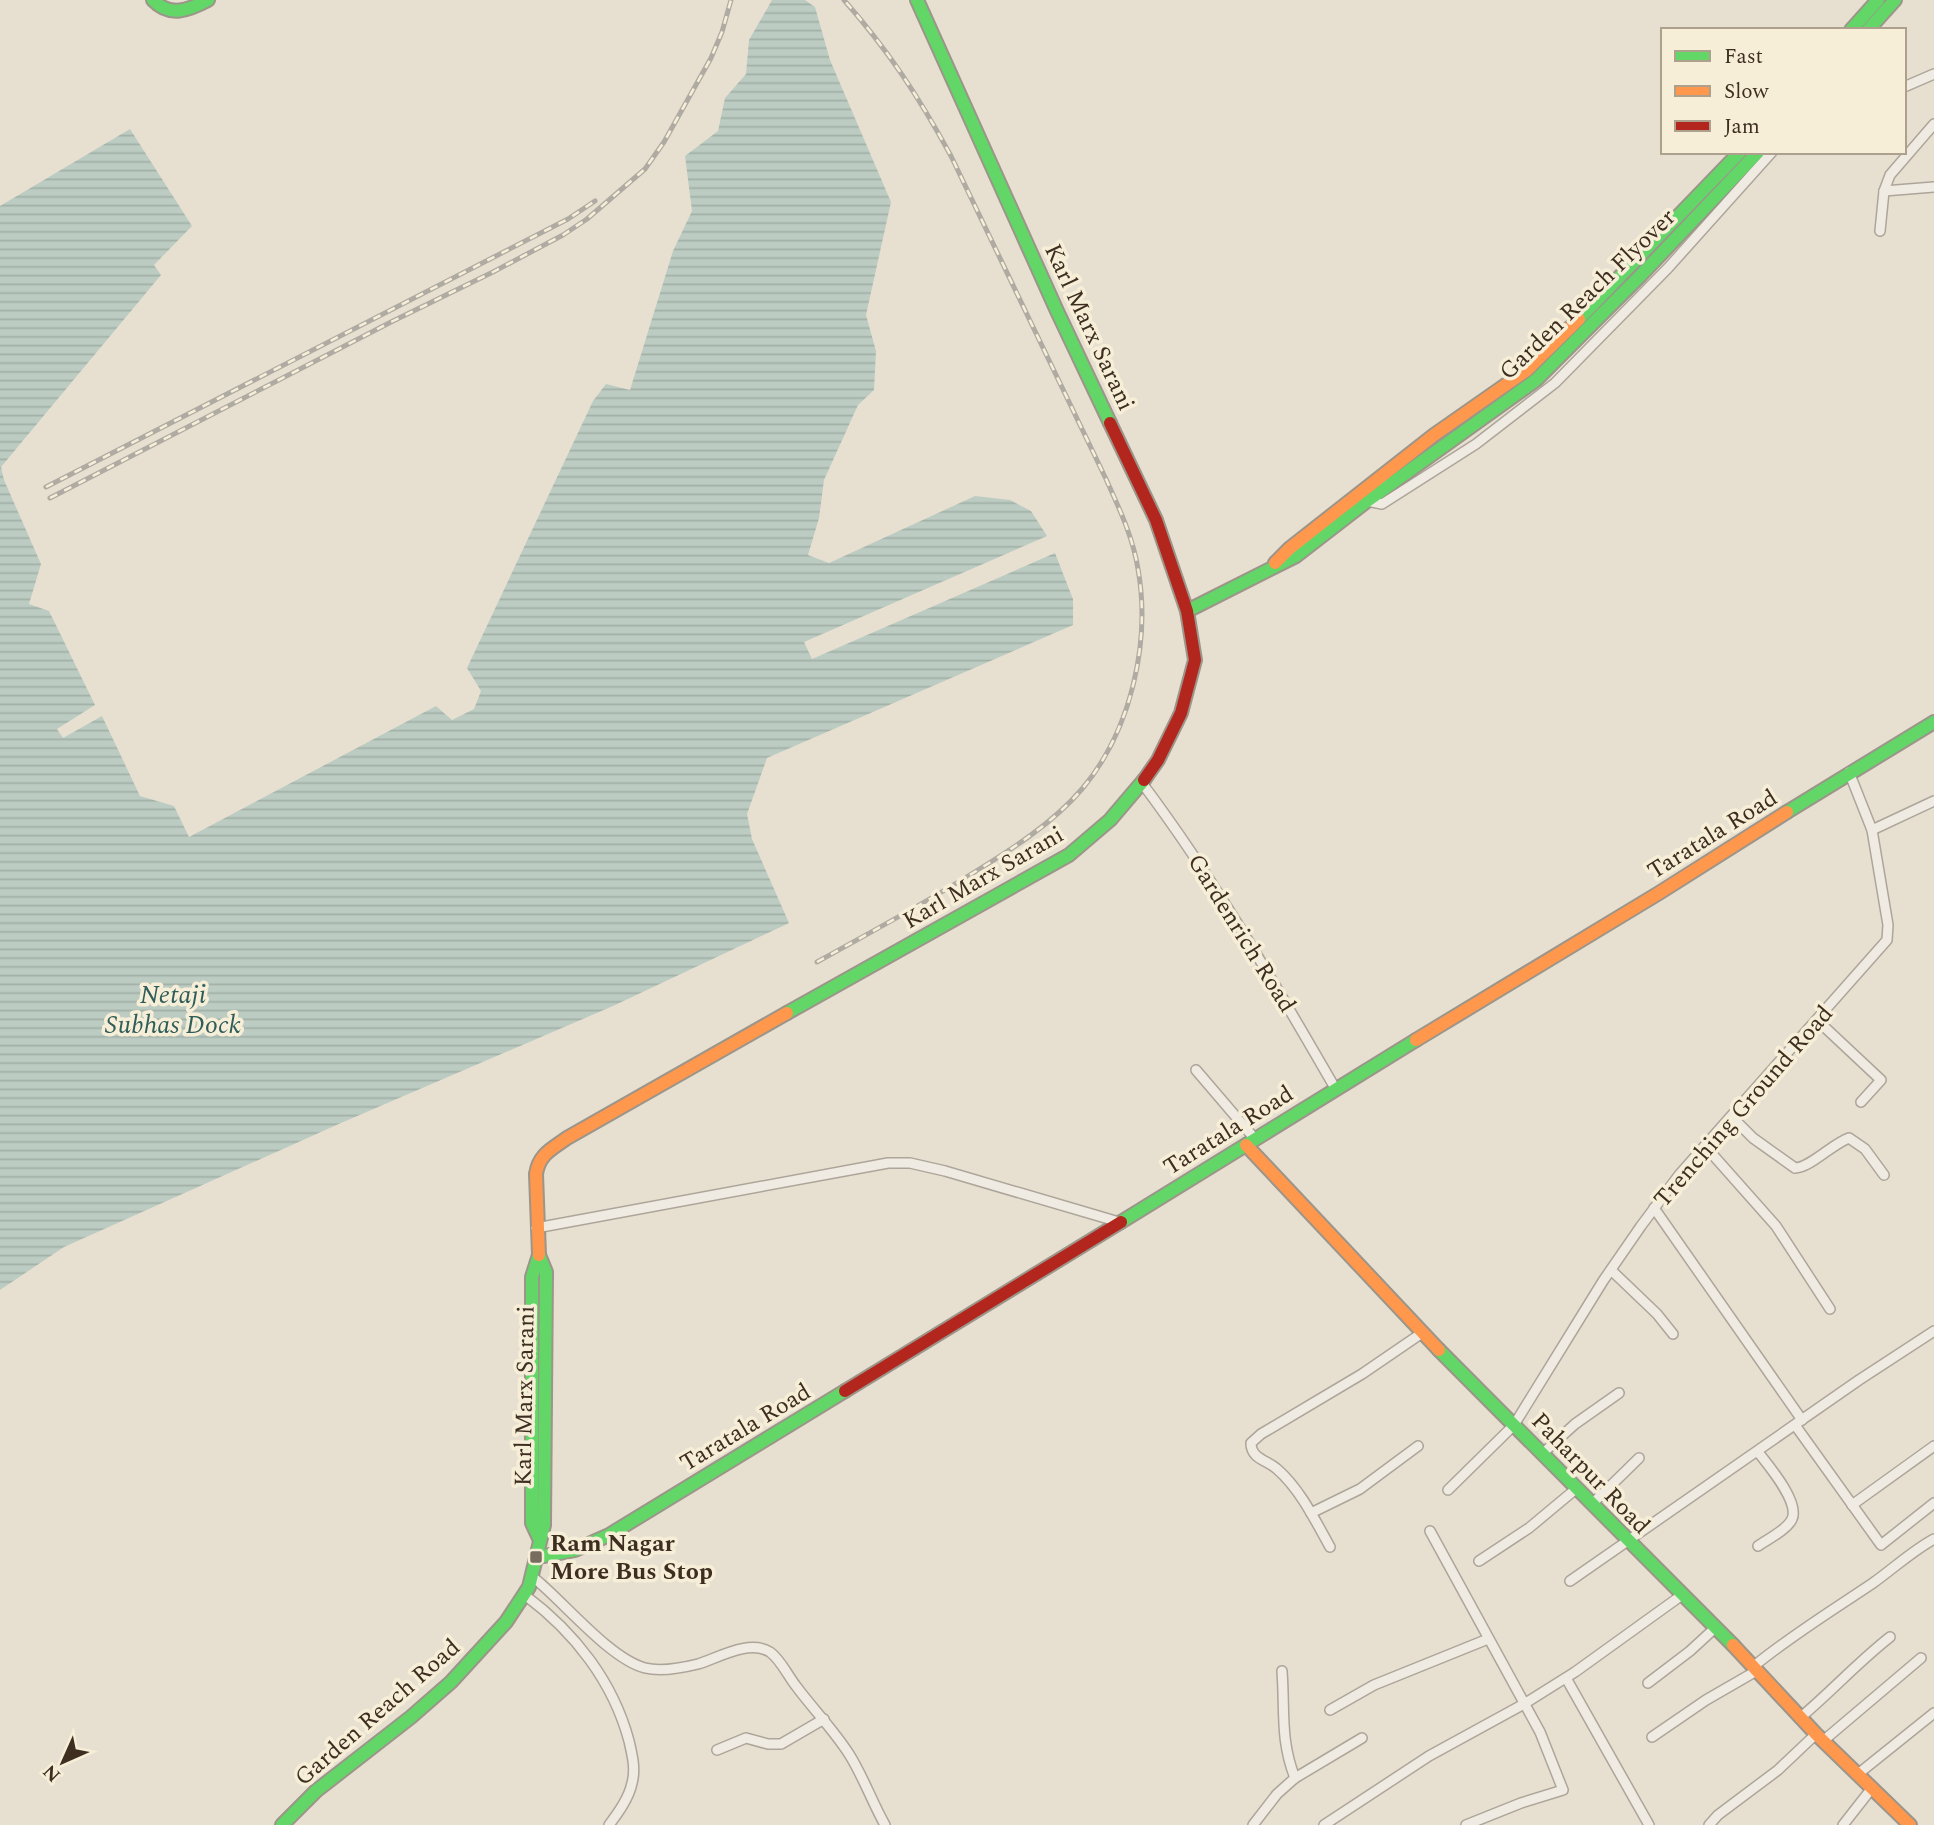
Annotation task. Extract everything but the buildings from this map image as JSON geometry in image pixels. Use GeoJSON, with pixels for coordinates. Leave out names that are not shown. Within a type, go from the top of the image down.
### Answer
{"type":"FeatureCollection","features":[{"type":"Feature","properties":{"kind":"main road"},"geometry":{"type":"LineString","coordinates":[[152,0],[158,7],[169,12],[182,12],[208,0]]}},
{"type":"Feature","properties":{"kind":"main road","name":"Karl Marx Sarani"},"geometry":{"type":"LineString","coordinates":[[538,1557],[539,1538],[544,1525],[546,1272],[539,1255],[536,1228],[536,1174],[538,1162],[544,1154],[667,1080],[1069,855],[1101,828],[1142,783],[1158,760],[1188,693],[1195,660],[1187,611],[1156,520],[1057,311],[917,0]]}},
{"type":"Feature","properties":{"kind":"main road"},"geometry":{"type":"LineString","coordinates":[[1853,28],[1878,0]]}},
{"type":"Feature","properties":{"kind":"main road"},"geometry":{"type":"LineString","coordinates":[[1870,28],[1895,0]]}},
{"type":"Feature","properties":{"kind":"main road","name":"Garden Reach Flyover"},"geometry":{"type":"LineString","coordinates":[[1364,496],[1434,435],[1527,370],[1631,267],[1738,154]]}},
{"type":"Feature","properties":{"kind":"main road","name":"Garden Reach Flyover"},"geometry":{"type":"LineString","coordinates":[[1364,496],[1443,448],[1536,380],[1756,154]]}},
{"type":"Feature","properties":{"kind":"main road"},"geometry":{"type":"LineString","coordinates":[[1187,611],[1270,568],[1290,548],[1364,496]]}},
{"type":"Feature","properties":{"kind":"main road","name":"Taratala Road"},"geometry":{"type":"LineString","coordinates":[[538,1557],[565,1555],[609,1535],[1335,1088],[1660,893],[1849,772],[1934,722]]}},
{"type":"Feature","properties":{"kind":"main road","name":"Paharpur Road"},"geometry":{"type":"LineString","coordinates":[[1251,1142],[1422,1333],[1756,1668],[1820,1738],[1910,1825]]}},
{"type":"Feature","properties":{"kind":"main road","name":"Garden Reach Road"},"geometry":{"type":"LineString","coordinates":[[282,1825],[318,1790],[429,1702],[473,1660],[526,1596],[534,1578],[538,1557]]}},
{"type":"Feature","properties":{"kind":"street"},"geometry":{"type":"LineString","coordinates":[[1906,86],[1934,74]]}},
{"type":"Feature","properties":{"kind":"street"},"geometry":{"type":"LineString","coordinates":[[1880,231],[1884,191],[1890,175],[1934,124]]}},
{"type":"Feature","properties":{"kind":"street"},"geometry":{"type":"LineString","coordinates":[[1364,496],[1382,504],[1476,444],[1555,383],[1676,260],[1770,154]]}},
{"type":"Feature","properties":{"kind":"street"},"geometry":{"type":"LineString","coordinates":[[1884,191],[1934,187]]}},
{"type":"Feature","properties":{"kind":"street","name":"Trenching Ground Road"},"geometry":{"type":"LineString","coordinates":[[1448,1490],[1514,1425],[1611,1270],[1654,1208],[1886,940],[1888,925],[1872,830],[1849,772]]}},
{"type":"Feature","properties":{"kind":"street","name":"Gardenrich Road"},"geometry":{"type":"LineString","coordinates":[[1142,783],[1178,831],[1214,887],[1335,1088]]}},
{"type":"Feature","properties":{"kind":"street"},"geometry":{"type":"LineString","coordinates":[[1872,830],[1934,800]]}},
{"type":"Feature","properties":{"kind":"street"},"geometry":{"type":"LineString","coordinates":[[1817,1020],[1881,1080],[1861,1102]]}},
{"type":"Feature","properties":{"kind":"street"},"geometry":{"type":"LineString","coordinates":[[1196,1070],[1251,1142]]}},
{"type":"Feature","properties":{"kind":"street"},"geometry":{"type":"LineString","coordinates":[[1732,1117],[1762,1146],[1795,1168],[1800,1168],[1849,1138],[1865,1149],[1884,1175]]}},
{"type":"Feature","properties":{"kind":"street"},"geometry":{"type":"LineString","coordinates":[[1705,1146],[1776,1226],[1830,1309]]}},
{"type":"Feature","properties":{"kind":"street"},"geometry":{"type":"LineString","coordinates":[[536,1228],[888,1163],[910,1163],[945,1171],[1119,1223]]}},
{"type":"Feature","properties":{"kind":"street"},"geometry":{"type":"LineString","coordinates":[[1654,1208],[1881,1545],[1934,1503]]}},
{"type":"Feature","properties":{"kind":"street"},"geometry":{"type":"LineString","coordinates":[[1611,1270],[1657,1314],[1673,1334]]}},
{"type":"Feature","properties":{"kind":"street"},"geometry":{"type":"LineString","coordinates":[[1570,1581],[1934,1331]]}},
{"type":"Feature","properties":{"kind":"street"},"geometry":{"type":"LineString","coordinates":[[1329,1547],[1311,1513],[1277,1469],[1255,1455],[1251,1449],[1254,1439],[1362,1374],[1422,1333]]}},
{"type":"Feature","properties":{"kind":"street"},"geometry":{"type":"LineString","coordinates":[[1542,1454],[1575,1424],[1619,1393]]}},
{"type":"Feature","properties":{"kind":"street"},"geometry":{"type":"LineString","coordinates":[[1311,1513],[1360,1489],[1418,1446]]}},
{"type":"Feature","properties":{"kind":"street"},"geometry":{"type":"LineString","coordinates":[[1852,1505],[1934,1446]]}},
{"type":"Feature","properties":{"kind":"street"},"geometry":{"type":"LineString","coordinates":[[1758,1452],[1786,1492],[1793,1514],[1786,1526],[1758,1546]]}},
{"type":"Feature","properties":{"kind":"street"},"geometry":{"type":"LineString","coordinates":[[1591,1504],[1639,1458]]}},
{"type":"Feature","properties":{"kind":"street"},"geometry":{"type":"LineString","coordinates":[[1479,1561],[1529,1528],[1577,1488]]}},
{"type":"Feature","properties":{"kind":"street"},"geometry":{"type":"LineString","coordinates":[[1430,1531],[1540,1732],[1563,1790],[1466,1825]]}},
{"type":"Feature","properties":{"kind":"street"},"geometry":{"type":"LineString","coordinates":[[1652,1737],[1756,1668],[1788,1638],[1875,1581],[1913,1550],[1934,1539]]}},
{"type":"Feature","properties":{"kind":"street"},"geometry":{"type":"LineString","coordinates":[[534,1578],[613,1651],[632,1663],[647,1668],[698,1664],[744,1648],[763,1649],[771,1653],[850,1755],[885,1825]]}},
{"type":"Feature","properties":{"kind":"street"},"geometry":{"type":"LineString","coordinates":[[1324,1825],[1429,1756],[1566,1678],[1682,1595]]}},
{"type":"Feature","properties":{"kind":"street"},"geometry":{"type":"LineString","coordinates":[[526,1596],[549,1614],[590,1659],[623,1717],[634,1759],[633,1783],[620,1810],[609,1825]]}},
{"type":"Feature","properties":{"kind":"street"},"geometry":{"type":"LineString","coordinates":[[1648,1683],[1715,1628]]}},
{"type":"Feature","properties":{"kind":"street"},"geometry":{"type":"LineString","coordinates":[[1801,1717],[1832,1691],[1852,1668],[1890,1637]]}},
{"type":"Feature","properties":{"kind":"street"},"geometry":{"type":"LineString","coordinates":[[1331,1710],[1374,1685],[1488,1639]]}},
{"type":"Feature","properties":{"kind":"street"},"geometry":{"type":"LineString","coordinates":[[1709,1825],[1718,1815],[1921,1658]]}},
{"type":"Feature","properties":{"kind":"street"},"geometry":{"type":"LineString","coordinates":[[1282,1671],[1284,1740],[1295,1778]]}},
{"type":"Feature","properties":{"kind":"street"},"geometry":{"type":"LineString","coordinates":[[1566,1678],[1649,1825]]}},
{"type":"Feature","properties":{"kind":"street"},"geometry":{"type":"LineString","coordinates":[[1858,1774],[1934,1713]]}},
{"type":"Feature","properties":{"kind":"street"},"geometry":{"type":"LineString","coordinates":[[717,1751],[746,1738],[768,1744],[781,1744],[824,1719]]}},
{"type":"Feature","properties":{"kind":"street"},"geometry":{"type":"LineString","coordinates":[[1253,1825],[1277,1794],[1295,1778],[1362,1738]]}},
{"type":"Feature","properties":{"kind":"street"},"geometry":{"type":"LineString","coordinates":[[1843,1825],[1872,1788]]}},
{"type":"Feature","properties":{"kind":"water","name":"Netaji Subhas Dock"},"geometry":{"type":"Polygon","coordinates":[[[772,0],[805,0],[815,7],[830,60],[891,202],[866,315],[876,351],[874,390],[858,405],[824,480],[819,518],[808,555],[829,563],[975,496],[1010,500],[1031,511],[1047,536],[804,642],[812,659],[1055,553],[1073,599],[1073,625],[767,758],[747,814],[752,839],[789,923],[613,1006],[341,1123],[64,1247],[0,1290],[0,206],[130,129],[192,226],[154,265],[161,275],[1,467],[4,480],[41,564],[29,604],[49,611],[95,705],[57,729],[63,738],[102,716],[140,796],[174,806],[189,837],[436,706],[452,720],[474,709],[481,691],[467,668],[593,401],[606,384],[630,390],[673,251],[692,211],[685,156],[718,131],[725,98],[746,74],[749,40],[772,0]]]}},
{"type":"Feature","properties":{"kind":"railway"},"geometry":{"type":"LineString","coordinates":[[50,498],[493,272],[563,235],[587,219],[645,169],[664,142],[711,58],[731,0]]}},
{"type":"Feature","properties":{"kind":"railway"},"geometry":{"type":"LineString","coordinates":[[817,962],[988,864],[1031,835],[1070,802],[1099,766],[1125,713],[1139,655],[1142,626],[1136,557],[1106,479],[951,156],[902,75],[844,0]]}},
{"type":"Feature","properties":{"kind":"railway"},"geometry":{"type":"LineString","coordinates":[[46,487],[568,219],[595,201]]}},
{"type":"Feature","properties":{"kind":"traffic: fast"},"geometry":{"type":"LineString","coordinates":[[153,0],[159,6],[173,11],[194,7],[208,0]]}},
{"type":"Feature","properties":{"kind":"traffic: fast"},"geometry":{"type":"LineString","coordinates":[[917,0],[1110,423]]}},
{"type":"Feature","properties":{"kind":"traffic: fast"},"geometry":{"type":"LineString","coordinates":[[1853,28],[1878,0]]}},
{"type":"Feature","properties":{"kind":"traffic: fast"},"geometry":{"type":"LineString","coordinates":[[1870,28],[1895,0]]}},
{"type":"Feature","properties":{"kind":"traffic: fast"},"geometry":{"type":"LineString","coordinates":[[1579,319],[1738,154]]}},
{"type":"Feature","properties":{"kind":"traffic: fast"},"geometry":{"type":"LineString","coordinates":[[1187,611],[1296,556],[1367,501],[1536,380],[1756,154]]}},
{"type":"Feature","properties":{"kind":"traffic: fast"},"geometry":{"type":"LineString","coordinates":[[1787,812],[1934,722]]}},
{"type":"Feature","properties":{"kind":"traffic: fast"},"geometry":{"type":"LineString","coordinates":[[787,1013],[1069,855],[1110,820],[1144,780]]}},
{"type":"Feature","properties":{"kind":"traffic: fast"},"geometry":{"type":"LineString","coordinates":[[1121,1222],[1416,1040]]}},
{"type":"Feature","properties":{"kind":"traffic: fast"},"geometry":{"type":"LineString","coordinates":[[539,1255],[532,1277],[532,1523],[539,1538]]}},
{"type":"Feature","properties":{"kind":"traffic: fast"},"geometry":{"type":"LineString","coordinates":[[282,1825],[316,1791],[411,1717],[451,1682],[506,1622],[529,1587],[544,1525],[546,1272],[539,1255]]}},
{"type":"Feature","properties":{"kind":"traffic: fast"},"geometry":{"type":"LineString","coordinates":[[1439,1350],[1733,1645]]}},
{"type":"Feature","properties":{"kind":"traffic: fast"},"geometry":{"type":"LineString","coordinates":[[539,1557],[575,1550],[609,1535],[845,1391]]}},
{"type":"Feature","properties":{"kind":"traffic: slow"},"geometry":{"type":"LineString","coordinates":[[1275,563],[1290,548],[1434,435],[1527,370],[1579,319]]}},
{"type":"Feature","properties":{"kind":"traffic: slow"},"geometry":{"type":"LineString","coordinates":[[1416,1040],[1787,812]]}},
{"type":"Feature","properties":{"kind":"traffic: slow"},"geometry":{"type":"LineString","coordinates":[[539,1255],[536,1174],[540,1161],[547,1153],[567,1138],[787,1013]]}},
{"type":"Feature","properties":{"kind":"traffic: slow"},"geometry":{"type":"LineString","coordinates":[[1246,1145],[1439,1350]]}},
{"type":"Feature","properties":{"kind":"traffic: slow"},"geometry":{"type":"LineString","coordinates":[[1733,1645],[1816,1734],[1910,1825]]}},
{"type":"Feature","properties":{"kind":"traffic: jam"},"geometry":{"type":"LineString","coordinates":[[1110,423],[1156,520],[1187,611],[1195,660],[1181,713],[1158,760],[1144,780]]}},
{"type":"Feature","properties":{"kind":"traffic: jam"},"geometry":{"type":"LineString","coordinates":[[845,1391],[1121,1222]]}},
{"type":"Feature","properties":{"kind":"place","name":"Ram Nagar More Bus Stop"},"geometry":{"type":"Point","coordinates":[536,1557]}}]}
